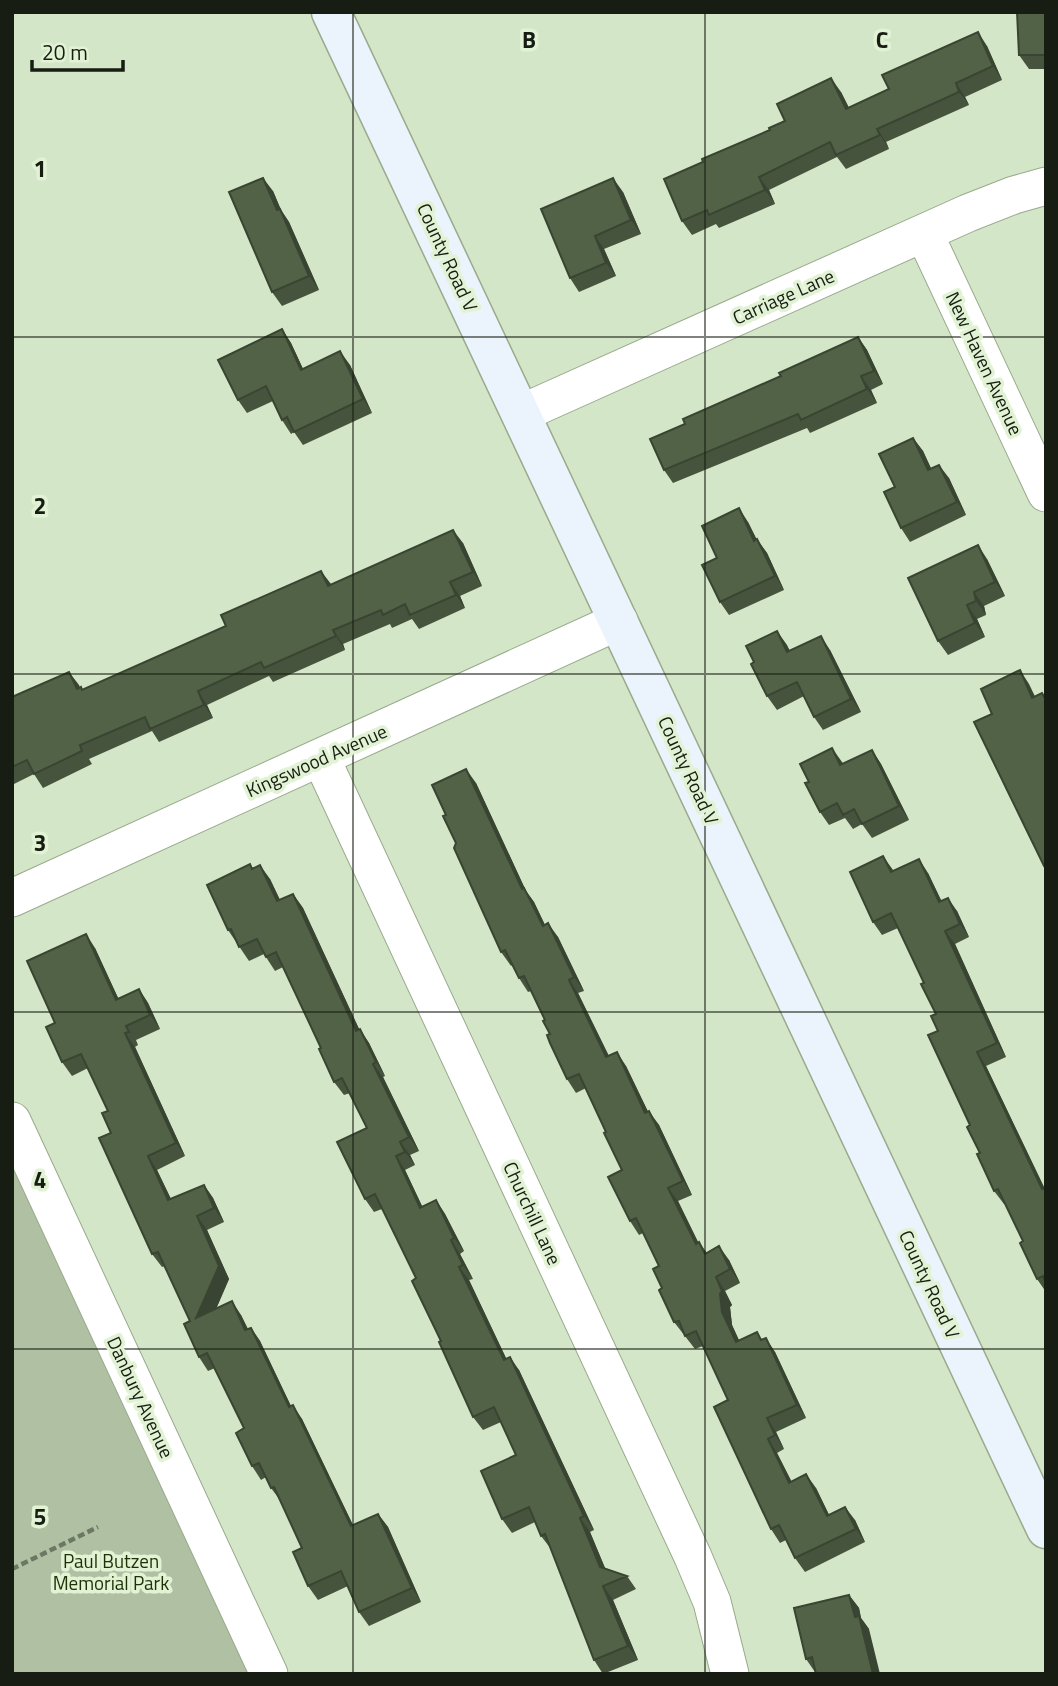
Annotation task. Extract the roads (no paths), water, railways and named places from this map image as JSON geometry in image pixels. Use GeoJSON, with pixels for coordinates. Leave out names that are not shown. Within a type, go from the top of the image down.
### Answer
{"type":"FeatureCollection","features":[{"type":"Feature","properties":{"kind":"main road","name":"County Road V"},"geometry":{"type":"LineString","coordinates":[[331,12],[1046,1529]]}},
{"type":"Feature","properties":{"kind":"street","name":"Carriage Lane"},"geometry":{"type":"LineString","coordinates":[[522,413],[924,233],[1014,195],[1046,186]]}},
{"type":"Feature","properties":{"kind":"street","name":"New Haven Avenue"},"geometry":{"type":"LineString","coordinates":[[924,233],[1046,493]]}},
{"type":"Feature","properties":{"kind":"street","name":"Kingswood Avenue"},"geometry":{"type":"LineString","coordinates":[[12,898],[619,621]]}},
{"type":"Feature","properties":{"kind":"street","name":"Churchill Lane"},"geometry":{"type":"LineString","coordinates":[[321,758],[693,1557],[712,1602],[730,1674]]}},
{"type":"Feature","properties":{"kind":"street","name":"Danbury Avenue"},"geometry":{"type":"LineString","coordinates":[[12,1121],[269,1674]]}},
{"type":"Feature","properties":{"kind":"park label","name":"Paul Butzen Memorial Park"},"geometry":{"type":"Point","coordinates":[111,1571]}}]}
